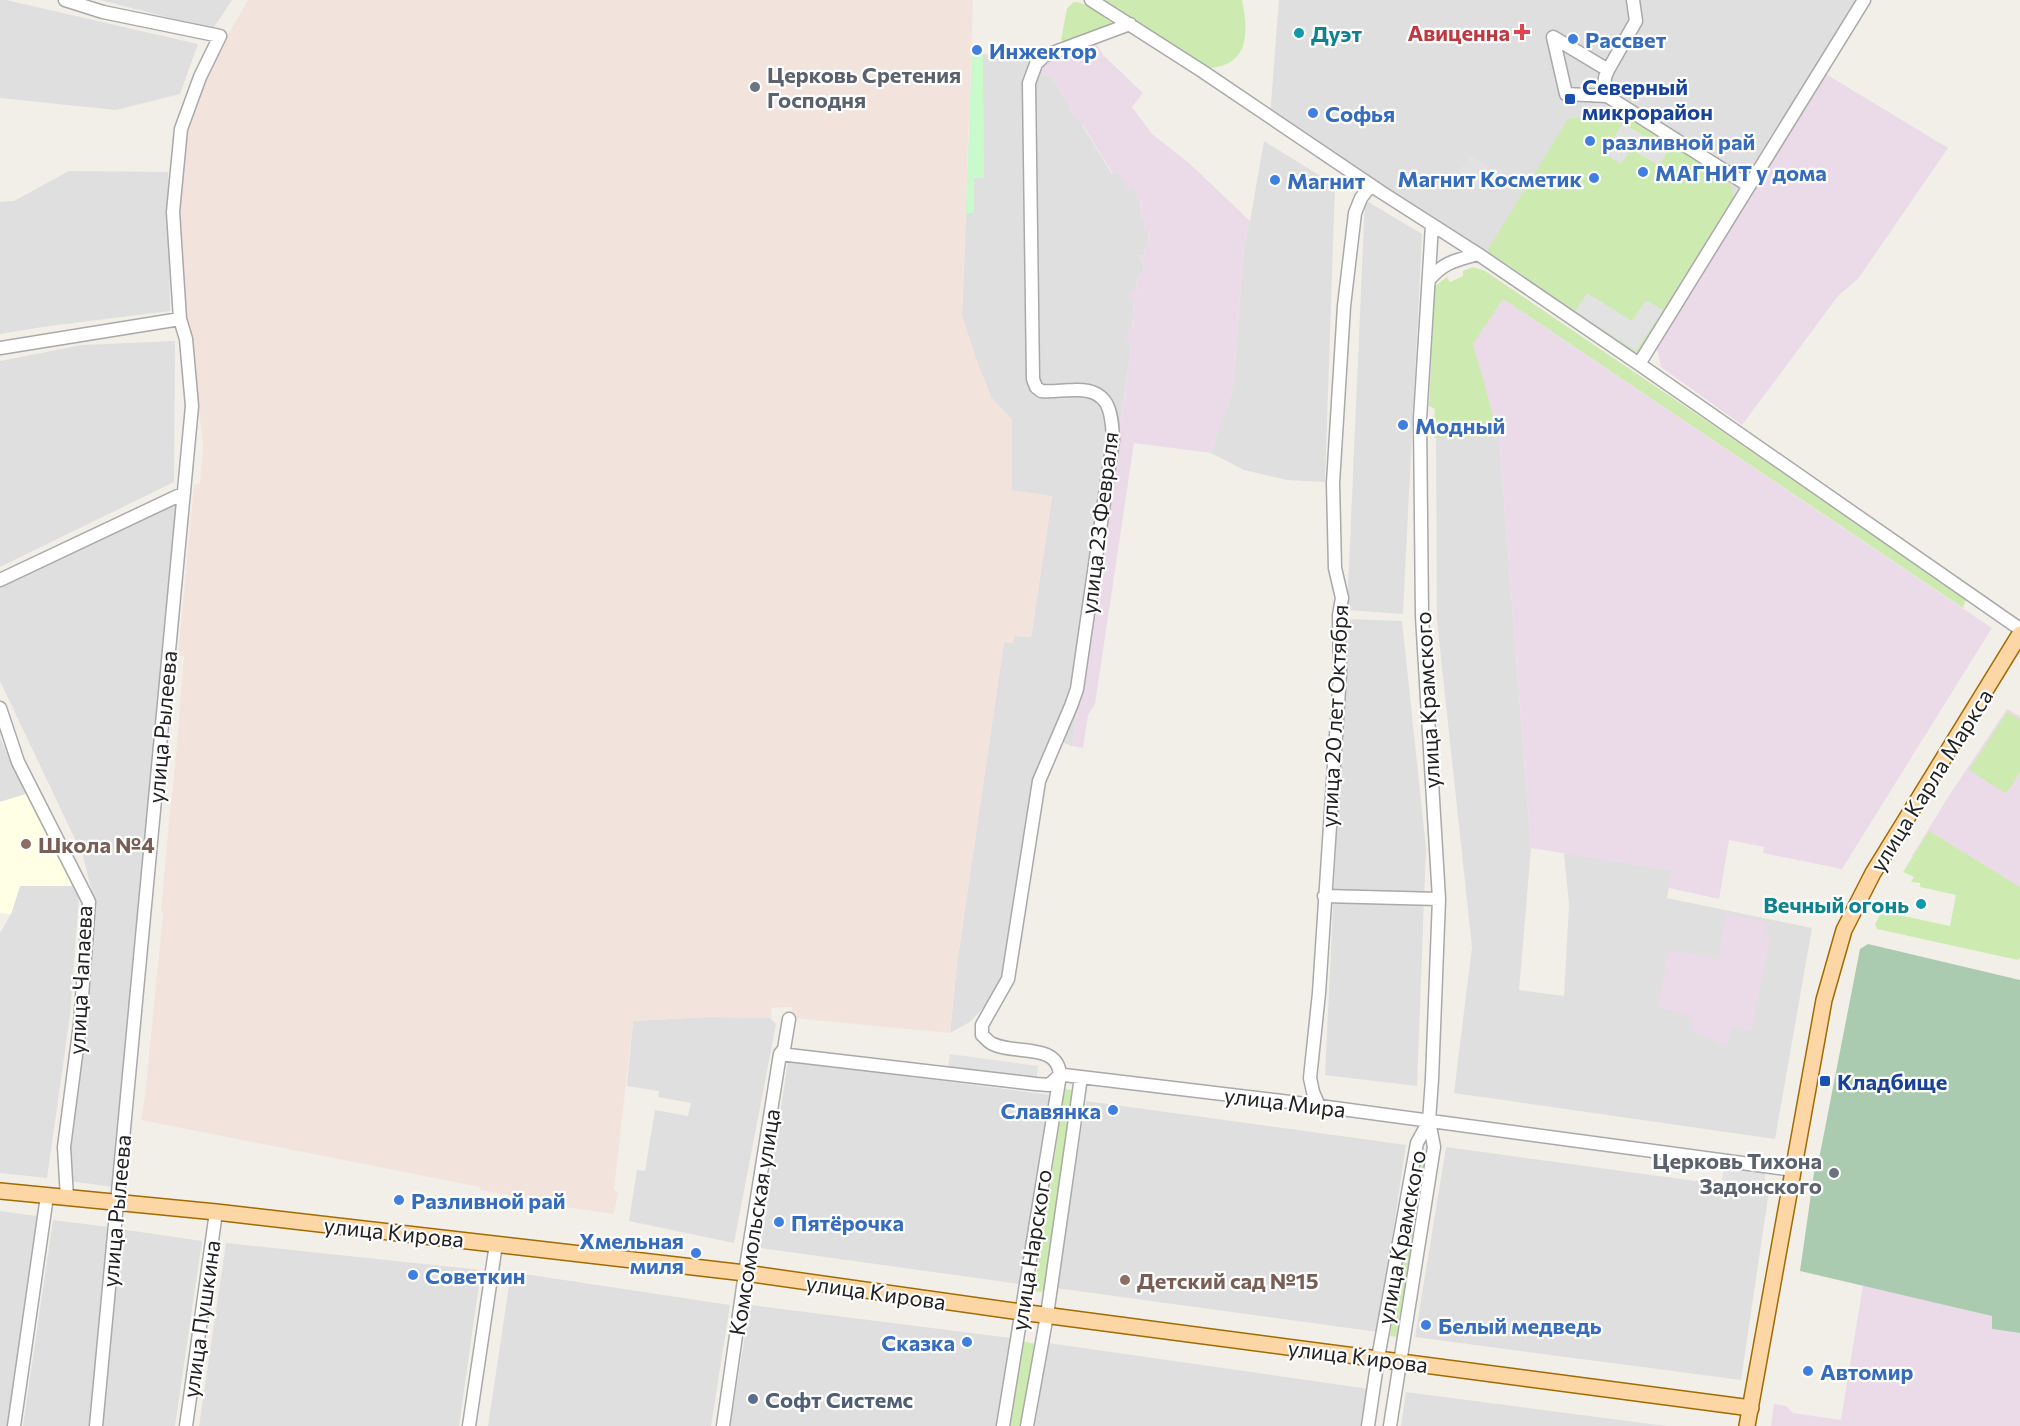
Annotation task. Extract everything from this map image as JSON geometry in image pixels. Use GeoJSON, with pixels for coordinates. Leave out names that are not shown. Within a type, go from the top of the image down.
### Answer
{"type":"FeatureCollection","features":[{"type":"Feature","properties":{"kind":"main road","name":"улица Карла Маркса"},"geometry":{"type":"LineString","coordinates":[[1749,1420],[1824,999],[1844,930],[1873,873],[2020,634]]}},
{"type":"Feature","properties":{"kind":"main road","name":"улица Кирова"},"geometry":{"type":"LineString","coordinates":[[0,1191],[216,1212],[745,1273],[1021,1312],[1400,1361],[1749,1420]]}},
{"type":"Feature","properties":{"kind":"street","name":"улица Рылеева"},"geometry":{"type":"LineString","coordinates":[[65,0],[103,12],[220,36],[200,77],[181,129],[173,212],[180,320],[186,339],[192,406],[96,1426]]}},
{"type":"Feature","properties":{"kind":"street"},"geometry":{"type":"LineString","coordinates":[[1091,0],[1478,254],[2020,629]]}},
{"type":"Feature","properties":{"kind":"street"},"geometry":{"type":"LineString","coordinates":[[1608,96],[1604,86],[1604,77],[1636,21],[1634,0]]}},
{"type":"Feature","properties":{"kind":"street"},"geometry":{"type":"LineString","coordinates":[[1639,364],[1864,0]]}},
{"type":"Feature","properties":{"kind":"street","name":"улица 23 Февраля"},"geometry":{"type":"LineString","coordinates":[[1060,1075],[1060,1066],[1045,1054],[993,1044],[982,1035],[982,1026],[1008,979],[1039,781],[1077,689],[1112,451],[1110,416],[1107,402],[1103,398],[1097,393],[1083,390],[1041,391],[1036,387],[1033,379],[1029,83],[1036,64],[1044,56],[1130,24]]}},
{"type":"Feature","properties":{"kind":"street"},"geometry":{"type":"LineString","coordinates":[[1608,70],[1553,37],[1566,94],[1608,96],[1749,186]]}},
{"type":"Feature","properties":{"kind":"street","name":"улица 20 лет Октября"},"geometry":{"type":"LineString","coordinates":[[1319,1106],[1310,1078],[1319,993],[1340,674],[1339,615],[1342,598],[1335,568],[1333,483],[1344,306],[1354,213],[1361,198],[1371,185]]}},
{"type":"Feature","properties":{"kind":"street","name":"улица Крамского"},"geometry":{"type":"LineString","coordinates":[[1390,1426],[1434,1146],[1429,1121],[1439,900],[1422,616],[1420,419],[1432,225]]}},
{"type":"Feature","properties":{"kind":"street"},"geometry":{"type":"LineString","coordinates":[[1430,280],[1440,267],[1478,254]]}},
{"type":"Feature","properties":{"kind":"street"},"geometry":{"type":"LineString","coordinates":[[0,348],[180,320]]}},
{"type":"Feature","properties":{"kind":"street"},"geometry":{"type":"LineString","coordinates":[[0,580],[184,493]]}},
{"type":"Feature","properties":{"kind":"street","name":"улица Чапаева"},"geometry":{"type":"LineString","coordinates":[[0,708],[18,762],[89,902],[80,1024],[64,1148],[67,1198]]}},
{"type":"Feature","properties":{"kind":"street"},"geometry":{"type":"LineString","coordinates":[[1324,896],[1439,900]]}},
{"type":"Feature","properties":{"kind":"street","name":"Комсомольская улица"},"geometry":{"type":"LineString","coordinates":[[723,1426],[780,1054],[784,1048],[789,1019]]}},
{"type":"Feature","properties":{"kind":"street","name":"улица Мира"},"geometry":{"type":"LineString","coordinates":[[780,1054],[1049,1085],[1060,1075],[1082,1077],[1319,1106],[1794,1170]]}},
{"type":"Feature","properties":{"kind":"street","name":"улица Нарского"},"geometry":{"type":"LineString","coordinates":[[1003,1426],[1060,1075]]}},
{"type":"Feature","properties":{"kind":"street","name":"улица Нарского"},"geometry":{"type":"LineString","coordinates":[[1027,1426],[1047,1315],[1082,1077]]}},
{"type":"Feature","properties":{"kind":"street","name":"улица Крамского"},"geometry":{"type":"LineString","coordinates":[[1368,1426],[1417,1143],[1429,1121]]}},
{"type":"Feature","properties":{"kind":"street"},"geometry":{"type":"LineString","coordinates":[[14,1426],[47,1196]]}},
{"type":"Feature","properties":{"kind":"street","name":"улица Пушкина"},"geometry":{"type":"LineString","coordinates":[[186,1426],[216,1212]]}},
{"type":"Feature","properties":{"kind":"street"},"geometry":{"type":"LineString","coordinates":[[469,1426],[496,1244]]}},
{"type":"Feature","properties":{"kind":"shaded area"},"geometry":{"type":"Polygon","coordinates":[[[0,0],[198,44],[180,94],[116,110],[0,98],[0,0]]]}},
{"type":"Feature","properties":{"kind":"shaded area"},"geometry":{"type":"Polygon","coordinates":[[[100,0],[232,0],[213,29],[100,0]]]}},
{"type":"Feature","properties":{"kind":"shaded area"},"geometry":{"type":"Polygon","coordinates":[[[248,0],[973,0],[962,316],[991,397],[1012,420],[1012,490],[1052,496],[1031,637],[1014,636],[1013,643],[1004,642],[957,963],[950,1033],[803,1019],[793,1017],[792,1007],[771,1008],[772,1018],[708,1017],[633,1021],[614,1190],[618,1192],[614,1214],[552,1205],[552,1203],[480,1190],[480,1187],[141,1120],[163,914],[161,910],[184,656],[178,656],[194,485],[200,483],[203,444],[181,267],[177,212],[187,122],[200,83],[248,0]]]}},
{"type":"Feature","properties":{"kind":"shaded area","name":"Северный микрорайон"},"geometry":{"type":"Polygon","coordinates":[[[1279,0],[1864,0],[1639,364],[1270,117],[1279,0]]]}},
{"type":"Feature","properties":{"kind":"shaded area"},"geometry":{"type":"Polygon","coordinates":[[[1096,42],[1103,55],[1143,93],[1132,107],[1152,134],[1189,163],[1250,221],[1244,245],[1233,388],[1211,453],[1134,443],[1095,704],[1088,715],[1083,748],[1072,746],[1130,357],[1131,344],[1127,343],[1128,330],[1132,330],[1134,299],[1130,298],[1130,292],[1136,292],[1137,279],[1143,271],[1144,259],[1139,258],[1139,255],[1144,256],[1145,246],[1148,246],[1149,239],[1148,231],[1144,231],[1145,219],[1142,219],[1140,202],[1134,188],[1128,190],[1123,178],[1120,178],[1117,172],[1113,174],[1082,124],[1085,122],[1082,118],[1077,121],[1068,107],[1070,105],[1049,75],[1046,77],[1039,68],[1071,50],[1075,54],[1096,42]]]}},
{"type":"Feature","properties":{"kind":"shaded area"},"geometry":{"type":"Polygon","coordinates":[[[972,54],[1021,55],[1039,68],[1046,77],[1049,74],[1078,120],[1082,118],[1085,122],[1082,125],[1112,174],[1117,172],[1134,187],[1140,202],[1142,219],[1145,219],[1144,231],[1148,231],[1149,239],[1144,256],[1140,255],[1139,258],[1144,259],[1143,271],[1137,279],[1136,293],[1131,292],[1134,298],[1132,330],[1129,330],[1130,357],[1072,746],[1059,741],[1041,788],[1012,976],[970,1022],[950,1033],[957,963],[1004,642],[1013,643],[1014,636],[1031,637],[1052,497],[1012,491],[1012,420],[991,397],[962,316],[972,54]]]}},
{"type":"Feature","properties":{"kind":"shaded area"},"geometry":{"type":"Polygon","coordinates":[[[1826,74],[1948,148],[1858,279],[1838,296],[1742,425],[1661,367],[1657,348],[1826,74]]]}},
{"type":"Feature","properties":{"kind":"shaded area"},"geometry":{"type":"Polygon","coordinates":[[[1623,123],[1668,151],[1659,166],[1631,149],[1621,164],[1604,153],[1623,123]]]}},
{"type":"Feature","properties":{"kind":"shaded area"},"geometry":{"type":"Polygon","coordinates":[[[1264,141],[1335,185],[1325,482],[1287,480],[1244,470],[1211,453],[1233,388],[1244,245],[1264,141]]]}},
{"type":"Feature","properties":{"kind":"shaded area"},"geometry":{"type":"Polygon","coordinates":[[[1470,155],[1489,167],[1478,185],[1459,172],[1470,155]]]}},
{"type":"Feature","properties":{"kind":"shaded area"},"geometry":{"type":"Polygon","coordinates":[[[69,171],[168,172],[170,311],[0,334],[0,202],[14,201],[69,171]]]}},
{"type":"Feature","properties":{"kind":"shaded area"},"geometry":{"type":"Polygon","coordinates":[[[1365,200],[1422,234],[1403,614],[1347,610],[1365,200]]]}},
{"type":"Feature","properties":{"kind":"shaded area"},"geometry":{"type":"Polygon","coordinates":[[[1587,293],[1632,321],[1646,300],[1663,310],[1636,351],[1575,311],[1587,293]]]}},
{"type":"Feature","properties":{"kind":"shaded area"},"geometry":{"type":"Polygon","coordinates":[[[1503,299],[1992,628],[1842,869],[1763,853],[1764,847],[1729,840],[1719,899],[1669,888],[1671,870],[1531,848],[1499,436],[1472,344],[1503,299]]]}},
{"type":"Feature","properties":{"kind":"shaded area"},"geometry":{"type":"Polygon","coordinates":[[[175,341],[174,482],[0,567],[0,361],[82,345],[175,341]]]}},
{"type":"Feature","properties":{"kind":"shaded area"},"geometry":{"type":"Polygon","coordinates":[[[1499,436],[1531,848],[1519,990],[1564,996],[1569,905],[1564,853],[1672,870],[1667,898],[1812,928],[1775,1139],[1454,1093],[1472,947],[1437,621],[1436,438],[1499,436]]]}},
{"type":"Feature","properties":{"kind":"shaded area"},"geometry":{"type":"Polygon","coordinates":[[[178,502],[114,1187],[69,1181],[68,1163],[94,900],[83,856],[0,681],[0,586],[178,502]]]}},
{"type":"Feature","properties":{"kind":"shaded area"},"geometry":{"type":"Polygon","coordinates":[[[1347,619],[1402,621],[1426,848],[1417,1086],[1325,1075],[1347,619]]]}},
{"type":"Feature","properties":{"kind":"shaded area"},"geometry":{"type":"Polygon","coordinates":[[[2007,709],[2020,716],[2020,919],[1912,856],[2007,709]]]}},
{"type":"Feature","properties":{"kind":"shaded area"},"geometry":{"type":"Polygon","coordinates":[[[0,738],[26,794],[0,802],[0,738]]]}},
{"type":"Feature","properties":{"kind":"shaded area","name":"Школа №4"},"geometry":{"type":"Polygon","coordinates":[[[26,794],[73,886],[20,886],[11,914],[0,913],[0,802],[26,794]]]}},
{"type":"Feature","properties":{"kind":"shaded area"},"geometry":{"type":"Polygon","coordinates":[[[20,886],[73,886],[79,897],[70,1016],[47,1178],[0,1173],[0,933],[11,914],[20,886]]]}},
{"type":"Feature","properties":{"kind":"shaded area"},"geometry":{"type":"Polygon","coordinates":[[[1726,914],[1764,922],[1770,941],[1751,1031],[1732,1026],[1727,1046],[1691,1031],[1693,1017],[1658,1007],[1669,950],[1719,959],[1726,914]]]}},
{"type":"Feature","properties":{"kind":"shaded area"},"geometry":{"type":"Polygon","coordinates":[[[1868,944],[2020,980],[2020,1333],[1992,1329],[1992,1316],[1800,1271],[1816,1159],[1819,1159],[1860,949],[1868,944]]]}},
{"type":"Feature","properties":{"kind":"shaded area"},"geometry":{"type":"Polygon","coordinates":[[[769,1017],[776,1024],[734,1243],[629,1221],[637,1170],[645,1171],[655,1110],[688,1116],[691,1103],[658,1097],[659,1091],[627,1086],[633,1021],[769,1017]]]}},
{"type":"Feature","properties":{"kind":"shaded area"},"geometry":{"type":"Polygon","coordinates":[[[950,1054],[1038,1066],[1036,1084],[947,1074],[950,1054]]]}},
{"type":"Feature","properties":{"kind":"shaded area"},"geometry":{"type":"Polygon","coordinates":[[[788,1061],[1051,1095],[1020,1284],[760,1248],[788,1061]]]}},
{"type":"Feature","properties":{"kind":"shaded area"},"geometry":{"type":"Polygon","coordinates":[[[1086,1101],[1406,1145],[1378,1332],[1056,1288],[1086,1101]]]}},
{"type":"Feature","properties":{"kind":"shaded area"},"geometry":{"type":"Polygon","coordinates":[[[1446,1147],[1769,1191],[1741,1380],[1415,1337],[1446,1147]]]}},
{"type":"Feature","properties":{"kind":"shaded area"},"geometry":{"type":"Polygon","coordinates":[[[1725,1161],[1766,1166],[1764,1187],[1722,1181],[1725,1161]]]}},
{"type":"Feature","properties":{"kind":"shaded area"},"geometry":{"type":"Polygon","coordinates":[[[0,1211],[37,1216],[7,1426],[0,1426],[0,1211]]]}},
{"type":"Feature","properties":{"kind":"shaded area"},"geometry":{"type":"Polygon","coordinates":[[[53,1220],[109,1227],[89,1426],[23,1426],[53,1220]]]}},
{"type":"Feature","properties":{"kind":"shaded area"},"geometry":{"type":"Polygon","coordinates":[[[120,1229],[202,1241],[175,1426],[103,1426],[120,1229]]]}},
{"type":"Feature","properties":{"kind":"shaded area"},"geometry":{"type":"Polygon","coordinates":[[[226,1243],[481,1270],[459,1426],[199,1426],[226,1243]]]}},
{"type":"Feature","properties":{"kind":"shaded area"},"geometry":{"type":"Polygon","coordinates":[[[511,1272],[730,1305],[711,1426],[488,1426],[511,1272]]]}},
{"type":"Feature","properties":{"kind":"shaded area"},"geometry":{"type":"Polygon","coordinates":[[[1863,1285],[1992,1316],[1992,1329],[2020,1333],[2020,1426],[1771,1426],[1774,1404],[1786,1406],[1793,1413],[1841,1420],[1863,1285]]]}},
{"type":"Feature","properties":{"kind":"shaded area"},"geometry":{"type":"Polygon","coordinates":[[[750,1305],[1011,1338],[998,1426],[730,1426],[750,1305]]]}},
{"type":"Feature","properties":{"kind":"shaded area"},"geometry":{"type":"Polygon","coordinates":[[[1048,1343],[1369,1389],[1363,1426],[1035,1426],[1048,1343]]]}},
{"type":"Feature","properties":{"kind":"shaded area"},"geometry":{"type":"Polygon","coordinates":[[[1406,1392],[1666,1426],[1401,1426],[1406,1392]]]}},
{"type":"Feature","properties":{"kind":"green space"},"geometry":{"type":"Polygon","coordinates":[[[1103,0],[1242,0],[1245,24],[1243,46],[1232,61],[1222,66],[1208,68],[1103,0]]]}},
{"type":"Feature","properties":{"kind":"green space"},"geometry":{"type":"Polygon","coordinates":[[[1074,2],[1098,12],[1111,22],[1111,27],[1065,43],[1061,40],[1067,8],[1074,2]]]}},
{"type":"Feature","properties":{"kind":"green space"},"geometry":{"type":"Polygon","coordinates":[[[972,54],[983,55],[984,178],[974,178],[974,213],[966,213],[972,54]]]}},
{"type":"Feature","properties":{"kind":"green space"},"geometry":{"type":"Polygon","coordinates":[[[1618,111],[1718,173],[1729,184],[1733,194],[1733,198],[1637,353],[1487,251],[1568,119],[1618,111]]]}},
{"type":"Feature","properties":{"kind":"green space"},"geometry":{"type":"Polygon","coordinates":[[[1473,267],[1485,271],[1967,597],[1963,608],[1503,299],[1473,344],[1499,436],[1436,438],[1429,433],[1428,422],[1434,420],[1435,409],[1429,406],[1435,286],[1447,277],[1450,282],[1463,276],[1463,271],[1473,267]]]}},
{"type":"Feature","properties":{"kind":"green space"},"geometry":{"type":"Polygon","coordinates":[[[2007,712],[2020,719],[2020,772],[2005,793],[1969,770],[2007,712]]]}},
{"type":"Feature","properties":{"kind":"green space"},"geometry":{"type":"Polygon","coordinates":[[[1929,831],[2020,887],[2020,958],[2018,960],[1877,929],[1875,924],[1883,909],[1889,913],[1950,926],[1956,895],[1920,887],[1920,883],[1911,882],[1914,877],[1903,872],[1929,831]]]}},
{"type":"Feature","properties":{"kind":"green space"},"geometry":{"type":"Polygon","coordinates":[[[1065,1089],[1075,1091],[1045,1292],[1034,1291],[1065,1089]]]}},
{"type":"Feature","properties":{"kind":"green space"},"geometry":{"type":"Polygon","coordinates":[[[1419,1156],[1427,1157],[1398,1337],[1390,1336],[1419,1156]]]}},
{"type":"Feature","properties":{"kind":"green space"},"geometry":{"type":"Polygon","coordinates":[[[1021,1341],[1036,1344],[1023,1426],[1008,1426],[1021,1341]]]}},
{"type":"Feature","properties":{"kind":"place","name":"Авиценна"},"geometry":{"type":"Point","coordinates":[1522,32]}},
{"type":"Feature","properties":{"kind":"place","name":"Дуэт"},"geometry":{"type":"Point","coordinates":[1299,33]}},
{"type":"Feature","properties":{"kind":"place","name":"Рассвет"},"geometry":{"type":"Point","coordinates":[1573,39]}},
{"type":"Feature","properties":{"kind":"place","name":"Инжектор"},"geometry":{"type":"Point","coordinates":[977,50]}},
{"type":"Feature","properties":{"kind":"place","name":"Церковь Сретения Господня"},"geometry":{"type":"Point","coordinates":[755,87]}},
{"type":"Feature","properties":{"kind":"place","name":"Северный микрорайон"},"geometry":{"type":"Point","coordinates":[1570,99]}},
{"type":"Feature","properties":{"kind":"place","name":"Софья"},"geometry":{"type":"Point","coordinates":[1313,113]}},
{"type":"Feature","properties":{"kind":"place","name":"разливной рай"},"geometry":{"type":"Point","coordinates":[1590,141]}},
{"type":"Feature","properties":{"kind":"place","name":"МАГНИТ у дома"},"geometry":{"type":"Point","coordinates":[1643,172]}},
{"type":"Feature","properties":{"kind":"place","name":"Магнит Косметик"},"geometry":{"type":"Point","coordinates":[1594,178]}},
{"type":"Feature","properties":{"kind":"place","name":"Магнит"},"geometry":{"type":"Point","coordinates":[1275,180]}},
{"type":"Feature","properties":{"kind":"place","name":"Модный"},"geometry":{"type":"Point","coordinates":[1403,425]}},
{"type":"Feature","properties":{"kind":"place","name":"Школа №4"},"geometry":{"type":"Point","coordinates":[26,844]}},
{"type":"Feature","properties":{"kind":"place","name":"Вечный огонь"},"geometry":{"type":"Point","coordinates":[1921,904]}},
{"type":"Feature","properties":{"kind":"place","name":"Кладбище"},"geometry":{"type":"Point","coordinates":[1825,1081]}},
{"type":"Feature","properties":{"kind":"place","name":"Славянка"},"geometry":{"type":"Point","coordinates":[1113,1110]}},
{"type":"Feature","properties":{"kind":"place","name":"Церковь Тихона Задонского"},"geometry":{"type":"Point","coordinates":[1834,1173]}},
{"type":"Feature","properties":{"kind":"place","name":"Разливной рай"},"geometry":{"type":"Point","coordinates":[399,1200]}},
{"type":"Feature","properties":{"kind":"place","name":"Пятёрочка"},"geometry":{"type":"Point","coordinates":[779,1222]}},
{"type":"Feature","properties":{"kind":"place","name":"Хмельная миля"},"geometry":{"type":"Point","coordinates":[696,1253]}},
{"type":"Feature","properties":{"kind":"place","name":"Советкин"},"geometry":{"type":"Point","coordinates":[413,1275]}},
{"type":"Feature","properties":{"kind":"place","name":"Детский сад №15"},"geometry":{"type":"Point","coordinates":[1125,1280]}},
{"type":"Feature","properties":{"kind":"place","name":"Белый медведь"},"geometry":{"type":"Point","coordinates":[1426,1325]}},
{"type":"Feature","properties":{"kind":"place","name":"Сказка"},"geometry":{"type":"Point","coordinates":[967,1342]}},
{"type":"Feature","properties":{"kind":"place","name":"Автомир"},"geometry":{"type":"Point","coordinates":[1808,1371]}},
{"type":"Feature","properties":{"kind":"place","name":"Софт Системс"},"geometry":{"type":"Point","coordinates":[753,1399]}}]}
